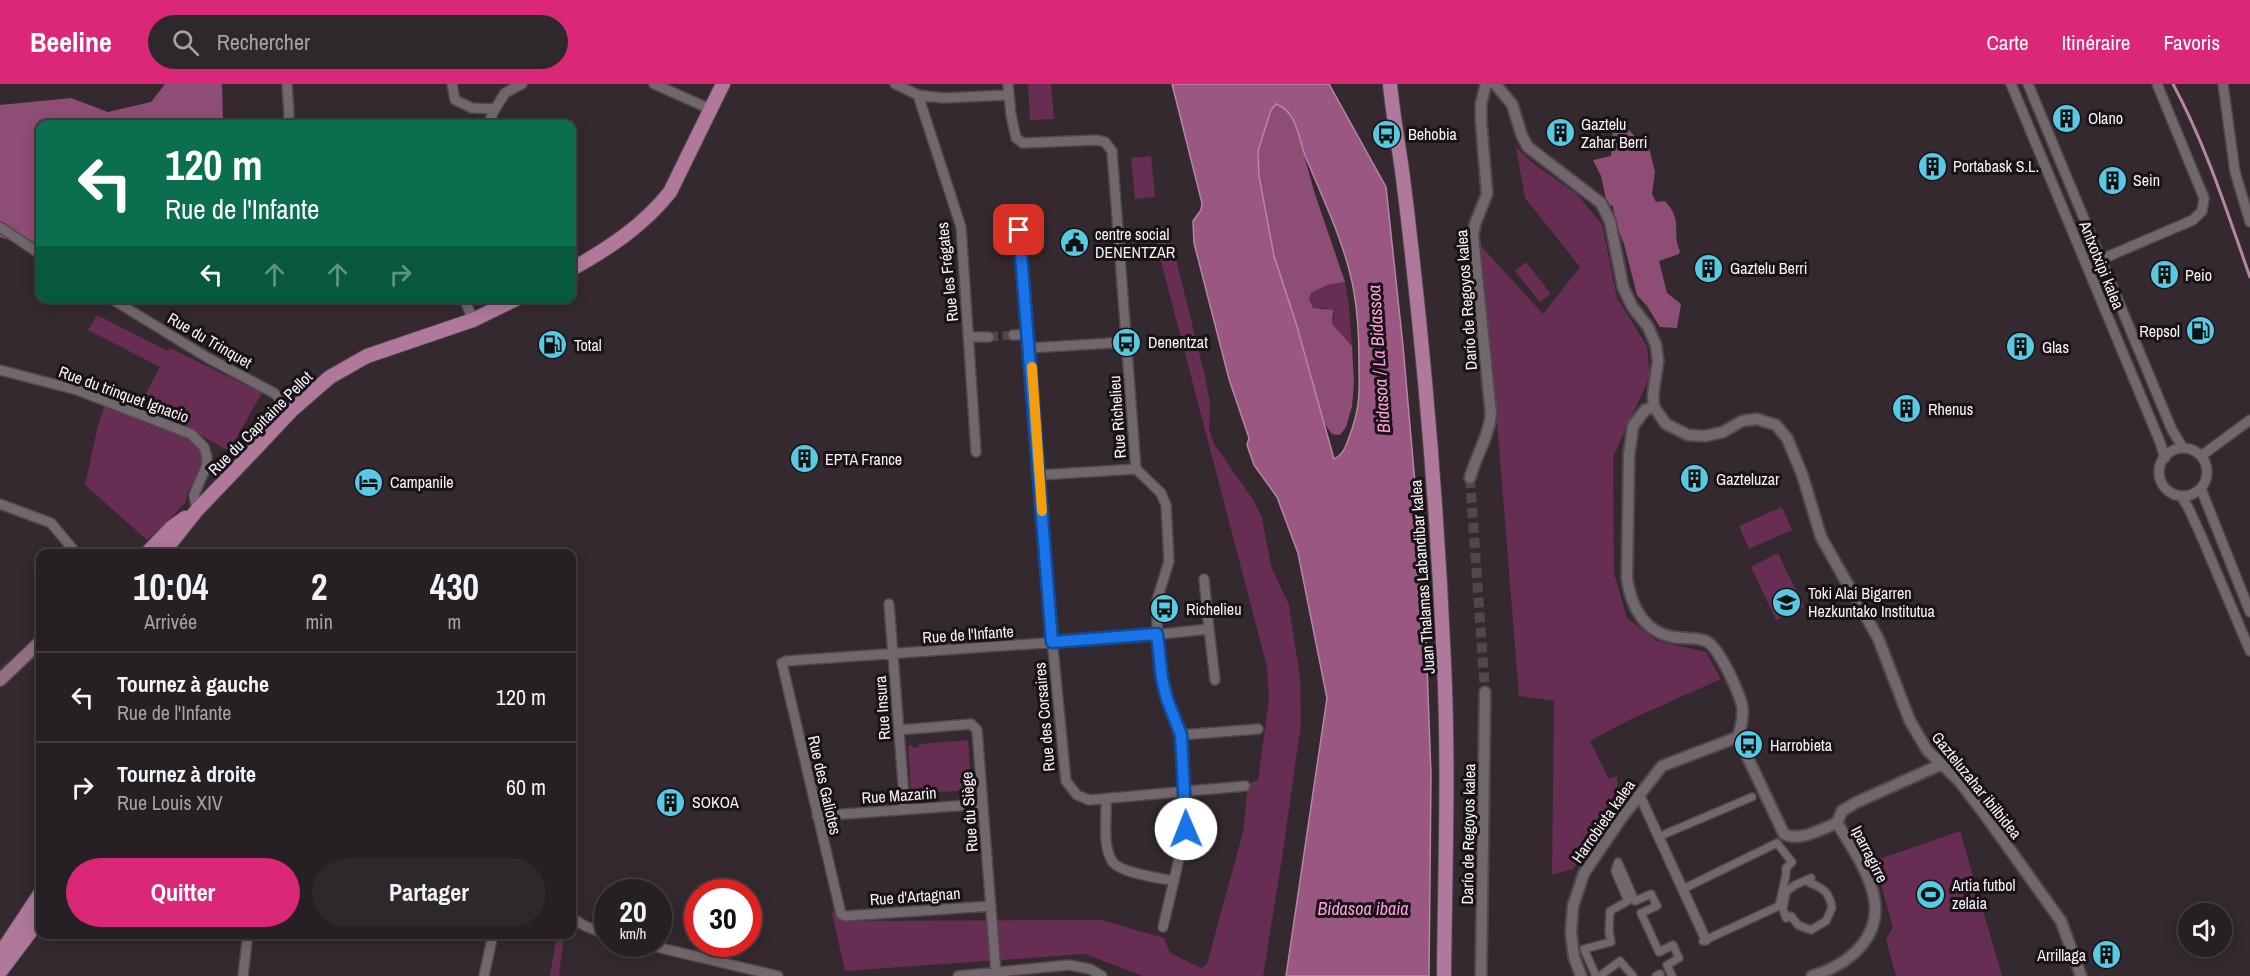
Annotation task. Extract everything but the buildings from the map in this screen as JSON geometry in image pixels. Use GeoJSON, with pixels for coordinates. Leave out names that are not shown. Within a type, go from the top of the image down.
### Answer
{"type":"FeatureCollection","features":[{"type":"Feature","properties":{"kind":"main road"},"geometry":{"type":"LineString","coordinates":[[576,267],[626,236],[653,212],[670,192],[723,84]]}},
{"type":"Feature","properties":{"kind":"main road","name":"Juan Thalamas Labandibar kalea"},"geometry":{"type":"LineString","coordinates":[[1390,84],[1402,177],[1435,508],[1446,731],[1444,976]]}},
{"type":"Feature","properties":{"kind":"main road","name":"Juan Thalamas Labandibar kalea"},"geometry":{"type":"LineString","coordinates":[[1396,84],[1402,177]]}},
{"type":"Feature","properties":{"kind":"main road","name":"Rue du Capitaine Pellot"},"geometry":{"type":"LineString","coordinates":[[166,549],[197,510],[292,410],[330,377],[367,357],[473,320],[508,303]]}},
{"type":"Feature","properties":{"kind":"main road","name":"Rue du Capitaine Pellot"},"geometry":{"type":"LineString","coordinates":[[151,549],[171,528],[197,510]]}},
{"type":"Feature","properties":{"kind":"main road"},"geometry":{"type":"LineString","coordinates":[[1,678],[36,646]]}},
{"type":"Feature","properties":{"kind":"main road"},"geometry":{"type":"LineString","coordinates":[[0,954],[36,900]]}},
{"type":"Feature","properties":{"kind":"main road"},"geometry":{"type":"LineString","coordinates":[[0,972],[36,924]]}},
{"type":"Feature","properties":{"kind":"street"},"geometry":{"type":"LineString","coordinates":[[287,84],[288,120]]}},
{"type":"Feature","properties":{"kind":"street"},"geometry":{"type":"LineString","coordinates":[[452,84],[455,100],[472,108],[495,109]]}},
{"type":"Feature","properties":{"kind":"street"},"geometry":{"type":"LineString","coordinates":[[490,120],[505,93],[522,84]]}},
{"type":"Feature","properties":{"kind":"street"},"geometry":{"type":"LineString","coordinates":[[654,84],[710,109]]}},
{"type":"Feature","properties":{"kind":"street"},"geometry":{"type":"LineString","coordinates":[[895,84],[918,95],[943,98],[1009,95]]}},
{"type":"Feature","properties":{"kind":"street","name":"Rue Richelieu"},"geometry":{"type":"LineString","coordinates":[[1008,84],[1016,138],[1023,143],[1096,140],[1105,142],[1112,151],[1136,469],[1161,493],[1167,515],[1169,561],[1157,600],[1157,634],[1162,679],[1181,735],[1186,829],[1163,927]]}},
{"type":"Feature","properties":{"kind":"street","name":"Darío de Regoyos kalea"},"geometry":{"type":"LineString","coordinates":[[1470,478],[1477,455],[1489,431],[1491,414],[1473,236],[1475,224],[1487,194],[1481,120],[1481,104],[1486,84]]}},
{"type":"Feature","properties":{"kind":"street"},"geometry":{"type":"LineString","coordinates":[[1495,84],[1512,104],[1528,147],[1600,203],[1610,221],[1623,287],[1632,306],[1648,327],[1656,345],[1658,361],[1653,395],[1654,407],[1645,410],[1633,426],[1629,454],[1627,579],[1630,598],[1639,615],[1655,630],[1671,637],[1705,641],[1715,647],[1742,706],[1742,723],[1738,737],[1784,834],[1790,837],[1806,835],[1837,823],[1842,811],[1855,803],[1942,764]]}},
{"type":"Feature","properties":{"kind":"street","name":"Antxotxipi kalea"},"geometry":{"type":"LineString","coordinates":[[2011,84],[2165,458]]}},
{"type":"Feature","properties":{"kind":"street","name":"Antxotxipi kalea"},"geometry":{"type":"LineString","coordinates":[[2028,84],[2172,430],[2183,448]]}},
{"type":"Feature","properties":{"kind":"street"},"geometry":{"type":"LineString","coordinates":[[2102,259],[2193,220],[2202,211],[2204,198],[2157,84]]}},
{"type":"Feature","properties":{"kind":"street"},"geometry":{"type":"LineString","coordinates":[[2223,84],[2235,172],[2250,222]]}},
{"type":"Feature","properties":{"kind":"street","name":"Rue les Frégates"},"geometry":{"type":"LineString","coordinates":[[918,95],[961,227],[976,452]]}},
{"type":"Feature","properties":{"kind":"street","name":"Rue des Corsaires"},"geometry":{"type":"LineString","coordinates":[[1018,211],[1052,642],[1066,781],[1077,795],[1089,800],[1245,786]]}},
{"type":"Feature","properties":{"kind":"street"},"geometry":{"type":"LineString","coordinates":[[0,227],[36,251]]}},
{"type":"Feature","properties":{"kind":"street","name":"Rue du Trinquet"},"geometry":{"type":"LineString","coordinates":[[118,303],[208,358],[274,393],[292,410]]}},
{"type":"Feature","properties":{"kind":"street"},"geometry":{"type":"LineString","coordinates":[[466,303],[473,320]]}},
{"type":"Feature","properties":{"kind":"street"},"geometry":{"type":"LineString","coordinates":[[1013,335],[1029,334]]}},
{"type":"Feature","properties":{"kind":"street"},"geometry":{"type":"LineString","coordinates":[[969,337],[989,337]]}},
{"type":"Feature","properties":{"kind":"street"},"geometry":{"type":"LineString","coordinates":[[1030,348],[1127,342]]}},
{"type":"Feature","properties":{"kind":"street","name":"Rue du trinquet Ignacio"},"geometry":{"type":"LineString","coordinates":[[0,369],[77,390],[191,434],[204,447],[207,457],[206,467],[194,495],[197,510]]}},
{"type":"Feature","properties":{"kind":"street","name":"Gazteluzahar ibilbidea"},"geometry":{"type":"LineString","coordinates":[[1654,407],[1666,424],[1688,435],[1705,436],[1723,432],[1742,421],[1757,419],[1776,425],[1781,430],[1787,438],[1802,474],[1821,537],[1878,638],[1910,721],[1928,750],[1983,812],[2061,921],[2081,976]]}},
{"type":"Feature","properties":{"kind":"street"},"geometry":{"type":"LineString","coordinates":[[2201,456],[2250,420]]}},
{"type":"Feature","properties":{"kind":"street"},"geometry":{"type":"LineString","coordinates":[[2183,448],[2192,450],[2201,456],[2207,473],[2201,489],[2189,496],[2171,493],[2160,480],[2159,471],[2165,458],[2173,450],[2183,448]]}},
{"type":"Feature","properties":{"kind":"street"},"geometry":{"type":"LineString","coordinates":[[1040,475],[1136,469]]}},
{"type":"Feature","properties":{"kind":"street"},"geometry":{"type":"LineString","coordinates":[[2201,489],[2250,612]]}},
{"type":"Feature","properties":{"kind":"street"},"geometry":{"type":"LineString","coordinates":[[2181,496],[2195,522],[2250,651]]}},
{"type":"Feature","properties":{"kind":"street"},"geometry":{"type":"LineString","coordinates":[[0,504],[51,523],[73,549]]}},
{"type":"Feature","properties":{"kind":"street"},"geometry":{"type":"LineString","coordinates":[[1204,579],[1215,680]]}},
{"type":"Feature","properties":{"kind":"street","name":"Rue Insura"},"geometry":{"type":"LineString","coordinates":[[889,604],[904,809]]}},
{"type":"Feature","properties":{"kind":"street","name":"Rue de l'Infante"},"geometry":{"type":"LineString","coordinates":[[782,663],[1209,628]]}},
{"type":"Feature","properties":{"kind":"street","name":"Rue des Galiotes"},"geometry":{"type":"LineString","coordinates":[[782,663],[781,668],[841,914]]}},
{"type":"Feature","properties":{"kind":"street","name":"Darío de Regoyos kalea"},"geometry":{"type":"LineString","coordinates":[[1481,976],[1485,692]]}},
{"type":"Feature","properties":{"kind":"street","name":"Rue du Siège"},"geometry":{"type":"LineString","coordinates":[[899,730],[971,724],[977,730],[996,973]]}},
{"type":"Feature","properties":{"kind":"street"},"geometry":{"type":"LineString","coordinates":[[1181,735],[1258,729]]}},
{"type":"Feature","properties":{"kind":"street","name":"Harrobieta kalea"},"geometry":{"type":"LineString","coordinates":[[1581,976],[1574,957],[1571,933],[1573,906],[1584,873],[1620,820],[1662,766],[1738,737]]}},
{"type":"Feature","properties":{"kind":"street"},"geometry":{"type":"LineString","coordinates":[[1640,794],[1705,941],[1779,906],[1786,868],[1792,862],[1777,843],[1683,889]]}},
{"type":"Feature","properties":{"kind":"street"},"geometry":{"type":"LineString","coordinates":[[1665,834],[1752,797]]}},
{"type":"Feature","properties":{"kind":"street"},"geometry":{"type":"LineString","coordinates":[[1106,799],[1107,844],[1112,862],[1120,869],[1174,881]]}},
{"type":"Feature","properties":{"kind":"street","name":"Rue Mazarin"},"geometry":{"type":"LineString","coordinates":[[817,816],[983,804]]}},
{"type":"Feature","properties":{"kind":"street","name":"Iparragirre"},"geometry":{"type":"LineString","coordinates":[[1812,976],[1828,971],[1859,950],[1868,938],[1873,923],[1874,895],[1854,850],[1837,823]]}},
{"type":"Feature","properties":{"kind":"street"},"geometry":{"type":"LineString","coordinates":[[1596,976],[1584,949],[1611,942],[1610,911],[1628,901],[1614,871],[1618,862],[1635,901],[1651,894],[1657,906],[1641,914],[1659,952],[1673,945],[1679,958],[1667,964],[1672,976]]}},
{"type":"Feature","properties":{"kind":"street"},"geometry":{"type":"LineString","coordinates":[[1811,878],[1810,883],[1821,887],[1829,896],[1832,908],[1830,916],[1821,926],[1811,930],[1798,925],[1791,916],[1786,918],[1783,909],[1786,892],[1795,885],[1811,878]]}},
{"type":"Feature","properties":{"kind":"street","name":"Rue d'Artagnan"},"geometry":{"type":"LineString","coordinates":[[841,914],[845,916],[991,906]]}},
{"type":"Feature","properties":{"kind":"street"},"geometry":{"type":"LineString","coordinates":[[576,920],[594,929]]}},
{"type":"Feature","properties":{"kind":"street"},"geometry":{"type":"LineString","coordinates":[[243,976],[247,939]]}},
{"type":"Feature","properties":{"kind":"street"},"geometry":{"type":"LineString","coordinates":[[484,976],[492,939]]}},
{"type":"Feature","properties":{"kind":"street"},"geometry":{"type":"LineString","coordinates":[[672,951],[778,976]]}},
{"type":"Feature","properties":{"kind":"street"},"geometry":{"type":"LineString","coordinates":[[1600,976],[1620,962],[1633,976]]}},
{"type":"Feature","properties":{"kind":"street"},"geometry":{"type":"LineString","coordinates":[[958,976],[1069,965],[1090,969],[1102,976]]}},
{"type":"Feature","properties":{"kind":"shaded area"},"geometry":{"type":"Polygon","coordinates":[[[165,84],[222,84],[223,119],[36,120],[36,248],[0,237],[0,105],[71,98],[108,112],[151,102],[165,84]]]}},
{"type":"Feature","properties":{"kind":"shaded area"},"geometry":{"type":"Polygon","coordinates":[[[1028,84],[1051,84],[1054,119],[1030,120],[1028,84]]]}},
{"type":"Feature","properties":{"kind":"shaded area"},"geometry":{"type":"Polygon","coordinates":[[[1276,104],[1284,107],[1295,122],[1314,191],[1345,282],[1327,285],[1311,293],[1309,299],[1313,308],[1333,310],[1332,324],[1352,346],[1354,383],[1352,406],[1346,427],[1340,435],[1332,434],[1324,423],[1296,323],[1274,256],[1259,176],[1258,151],[1271,110],[1276,104]]]}},
{"type":"Feature","properties":{"kind":"shaded area"},"geometry":{"type":"Polygon","coordinates":[[[1611,123],[1623,123],[1637,139],[1649,147],[1655,172],[1652,194],[1656,202],[1665,201],[1671,208],[1676,221],[1679,254],[1659,261],[1667,293],[1681,304],[1677,328],[1660,327],[1637,295],[1624,244],[1615,222],[1613,206],[1607,204],[1601,176],[1593,160],[1611,156],[1613,139],[1611,123]]]}},
{"type":"Feature","properties":{"kind":"shaded area"},"geometry":{"type":"Polygon","coordinates":[[[1516,147],[1534,164],[1577,194],[1602,224],[1617,298],[1647,346],[1650,376],[1613,457],[1614,573],[1627,618],[1657,641],[1706,652],[1721,679],[1629,720],[1590,741],[1609,779],[1617,776],[1618,803],[1573,869],[1552,875],[1554,701],[1519,696],[1497,422],[1480,250],[1481,246],[1543,314],[1580,267],[1525,198],[1516,147]]]}},
{"type":"Feature","properties":{"kind":"shaded area"},"geometry":{"type":"Polygon","coordinates":[[[1151,156],[1155,197],[1135,199],[1131,158],[1151,156]]]}},
{"type":"Feature","properties":{"kind":"shaded area"},"geometry":{"type":"Polygon","coordinates":[[[1152,227],[1168,227],[1205,376],[1210,403],[1209,429],[1214,444],[1254,501],[1262,518],[1271,566],[1289,605],[1300,678],[1301,724],[1263,976],[1143,976],[1085,954],[845,971],[831,909],[841,921],[1101,920],[1164,938],[1170,953],[1201,968],[1207,964],[1243,832],[1248,784],[1258,780],[1269,699],[1267,667],[1152,227]]]}},
{"type":"Feature","properties":{"kind":"shaded area"},"geometry":{"type":"Polygon","coordinates":[[[1526,262],[1551,294],[1540,302],[1515,271],[1526,262]]]}},
{"type":"Feature","properties":{"kind":"shaded area"},"geometry":{"type":"Polygon","coordinates":[[[1345,282],[1352,346],[1332,324],[1334,315],[1325,308],[1313,308],[1309,299],[1311,293],[1327,285],[1345,282]]]}},
{"type":"Feature","properties":{"kind":"shaded area"},"geometry":{"type":"Polygon","coordinates":[[[97,315],[168,351],[170,348],[262,393],[229,451],[184,426],[138,408],[160,367],[88,330],[97,315]]]}},
{"type":"Feature","properties":{"kind":"shaded area"},"geometry":{"type":"Polygon","coordinates":[[[105,405],[189,439],[200,449],[203,458],[201,468],[187,494],[186,502],[147,540],[85,485],[98,425],[105,405]]]}},
{"type":"Feature","properties":{"kind":"shaded area"},"geometry":{"type":"Polygon","coordinates":[[[1782,507],[1792,530],[1749,549],[1739,526],[1782,507]]]}},
{"type":"Feature","properties":{"kind":"shaded area"},"geometry":{"type":"Polygon","coordinates":[[[1778,553],[1804,607],[1776,620],[1751,567],[1778,553]]]}},
{"type":"Feature","properties":{"kind":"shaded area"},"geometry":{"type":"Polygon","coordinates":[[[968,740],[972,790],[911,794],[908,745],[912,745],[912,748],[919,747],[919,744],[968,740]]]}},
{"type":"Feature","properties":{"kind":"shaded area","name":"Artia futbol zelaia"},"geometry":{"type":"Polygon","coordinates":[[[1960,831],[2002,976],[1896,976],[1886,940],[1893,927],[1874,861],[1960,831]]]}},
{"type":"Feature","properties":{"kind":"shaded area"},"geometry":{"type":"Polygon","coordinates":[[[564,939],[559,976],[550,976],[556,941],[549,940],[564,939]]]}},
{"type":"Feature","properties":{"kind":"water","name":"Bidasoa ibaia"},"geometry":{"type":"Polygon","coordinates":[[[1172,84],[1329,84],[1386,187],[1403,346],[1426,639],[1431,775],[1429,976],[1286,976],[1327,698],[1298,553],[1277,497],[1254,465],[1247,445],[1249,438],[1229,379],[1194,243],[1193,221],[1201,210],[1202,203],[1172,84]],[[1276,104],[1271,110],[1258,151],[1259,176],[1274,256],[1296,323],[1334,459],[1346,446],[1358,403],[1359,344],[1355,301],[1346,258],[1334,224],[1306,158],[1293,120],[1283,108],[1276,104]]]}},
{"type":"Feature","properties":{"kind":"waterway"},"geometry":{"type":"LineString","coordinates":[[2173,84],[2206,155],[2250,277]]}},
{"type":"Feature","properties":{"kind":"tunnel"},"geometry":{"type":"LineString","coordinates":[[989,337],[1013,335]]}},
{"type":"Feature","properties":{"kind":"tunnel"},"geometry":{"type":"LineString","coordinates":[[1470,478],[1485,692]]}},
{"type":"Feature","properties":{"kind":"slow traffic"},"geometry":{"type":"LineString","coordinates":[[1032,367],[1042,511]]}},
{"type":"Feature","properties":{"kind":"place","name":"Olano"},"geometry":{"type":"Point","coordinates":[2067,118]}},
{"type":"Feature","properties":{"kind":"place","name":"Gaztelu Zahar Berri"},"geometry":{"type":"Point","coordinates":[1560,133]}},
{"type":"Feature","properties":{"kind":"place","name":"Behobia"},"geometry":{"type":"Point","coordinates":[1387,134]}},
{"type":"Feature","properties":{"kind":"place","name":"Portabask S.L."},"geometry":{"type":"Point","coordinates":[1932,166]}},
{"type":"Feature","properties":{"kind":"place","name":"Sein"},"geometry":{"type":"Point","coordinates":[2112,180]}},
{"type":"Feature","properties":{"kind":"place","name":"centre social DENENTZAR"},"geometry":{"type":"Point","coordinates":[1074,243]}},
{"type":"Feature","properties":{"kind":"place","name":"Gaztelu Berri"},"geometry":{"type":"Point","coordinates":[1709,268]}},
{"type":"Feature","properties":{"kind":"place","name":"Peio"},"geometry":{"type":"Point","coordinates":[2164,275]}},
{"type":"Feature","properties":{"kind":"place","name":"Repsol"},"geometry":{"type":"Point","coordinates":[2201,331]}},
{"type":"Feature","properties":{"kind":"place","name":"Denentzat"},"geometry":{"type":"Point","coordinates":[1127,342]}},
{"type":"Feature","properties":{"kind":"place","name":"Total"},"geometry":{"type":"Point","coordinates":[553,345]}},
{"type":"Feature","properties":{"kind":"place","name":"Glas"},"geometry":{"type":"Point","coordinates":[2021,347]}},
{"type":"Feature","properties":{"kind":"place","name":"Rhenus"},"geometry":{"type":"Point","coordinates":[1907,409]}},
{"type":"Feature","properties":{"kind":"place","name":"EPTA France"},"geometry":{"type":"Point","coordinates":[804,459]}},
{"type":"Feature","properties":{"kind":"place","name":"Gazteluzar"},"geometry":{"type":"Point","coordinates":[1695,479]}},
{"type":"Feature","properties":{"kind":"place","name":"Campanile"},"geometry":{"type":"Point","coordinates":[369,482]}},
{"type":"Feature","properties":{"kind":"place","name":"Toki Alai Bigarren Hezkuntako Institutua"},"geometry":{"type":"Point","coordinates":[1787,602]}},
{"type":"Feature","properties":{"kind":"place","name":"Richelieu"},"geometry":{"type":"Point","coordinates":[1165,609]}},
{"type":"Feature","properties":{"kind":"place","name":"Harrobieta"},"geometry":{"type":"Point","coordinates":[1749,745]}},
{"type":"Feature","properties":{"kind":"place","name":"SOKOA"},"geometry":{"type":"Point","coordinates":[671,802]}},
{"type":"Feature","properties":{"kind":"place","name":"Artia futbol zelaia"},"geometry":{"type":"Point","coordinates":[1931,894]}},
{"type":"Feature","properties":{"kind":"place","name":"Arrillaga"},"geometry":{"type":"Point","coordinates":[2107,955]}},
{"type":"Feature","properties":{"kind":"route"},"geometry":{"type":"LineString","coordinates":[[1019,230],[1052,642],[1157,634],[1162,679],[1181,735],[1186,829]]}},
{"type":"Feature","properties":{"kind":"water label","name":"Bidasoa / La Bidassoa"},"geometry":{"type":"Point","coordinates":[1379,359]}}]}
